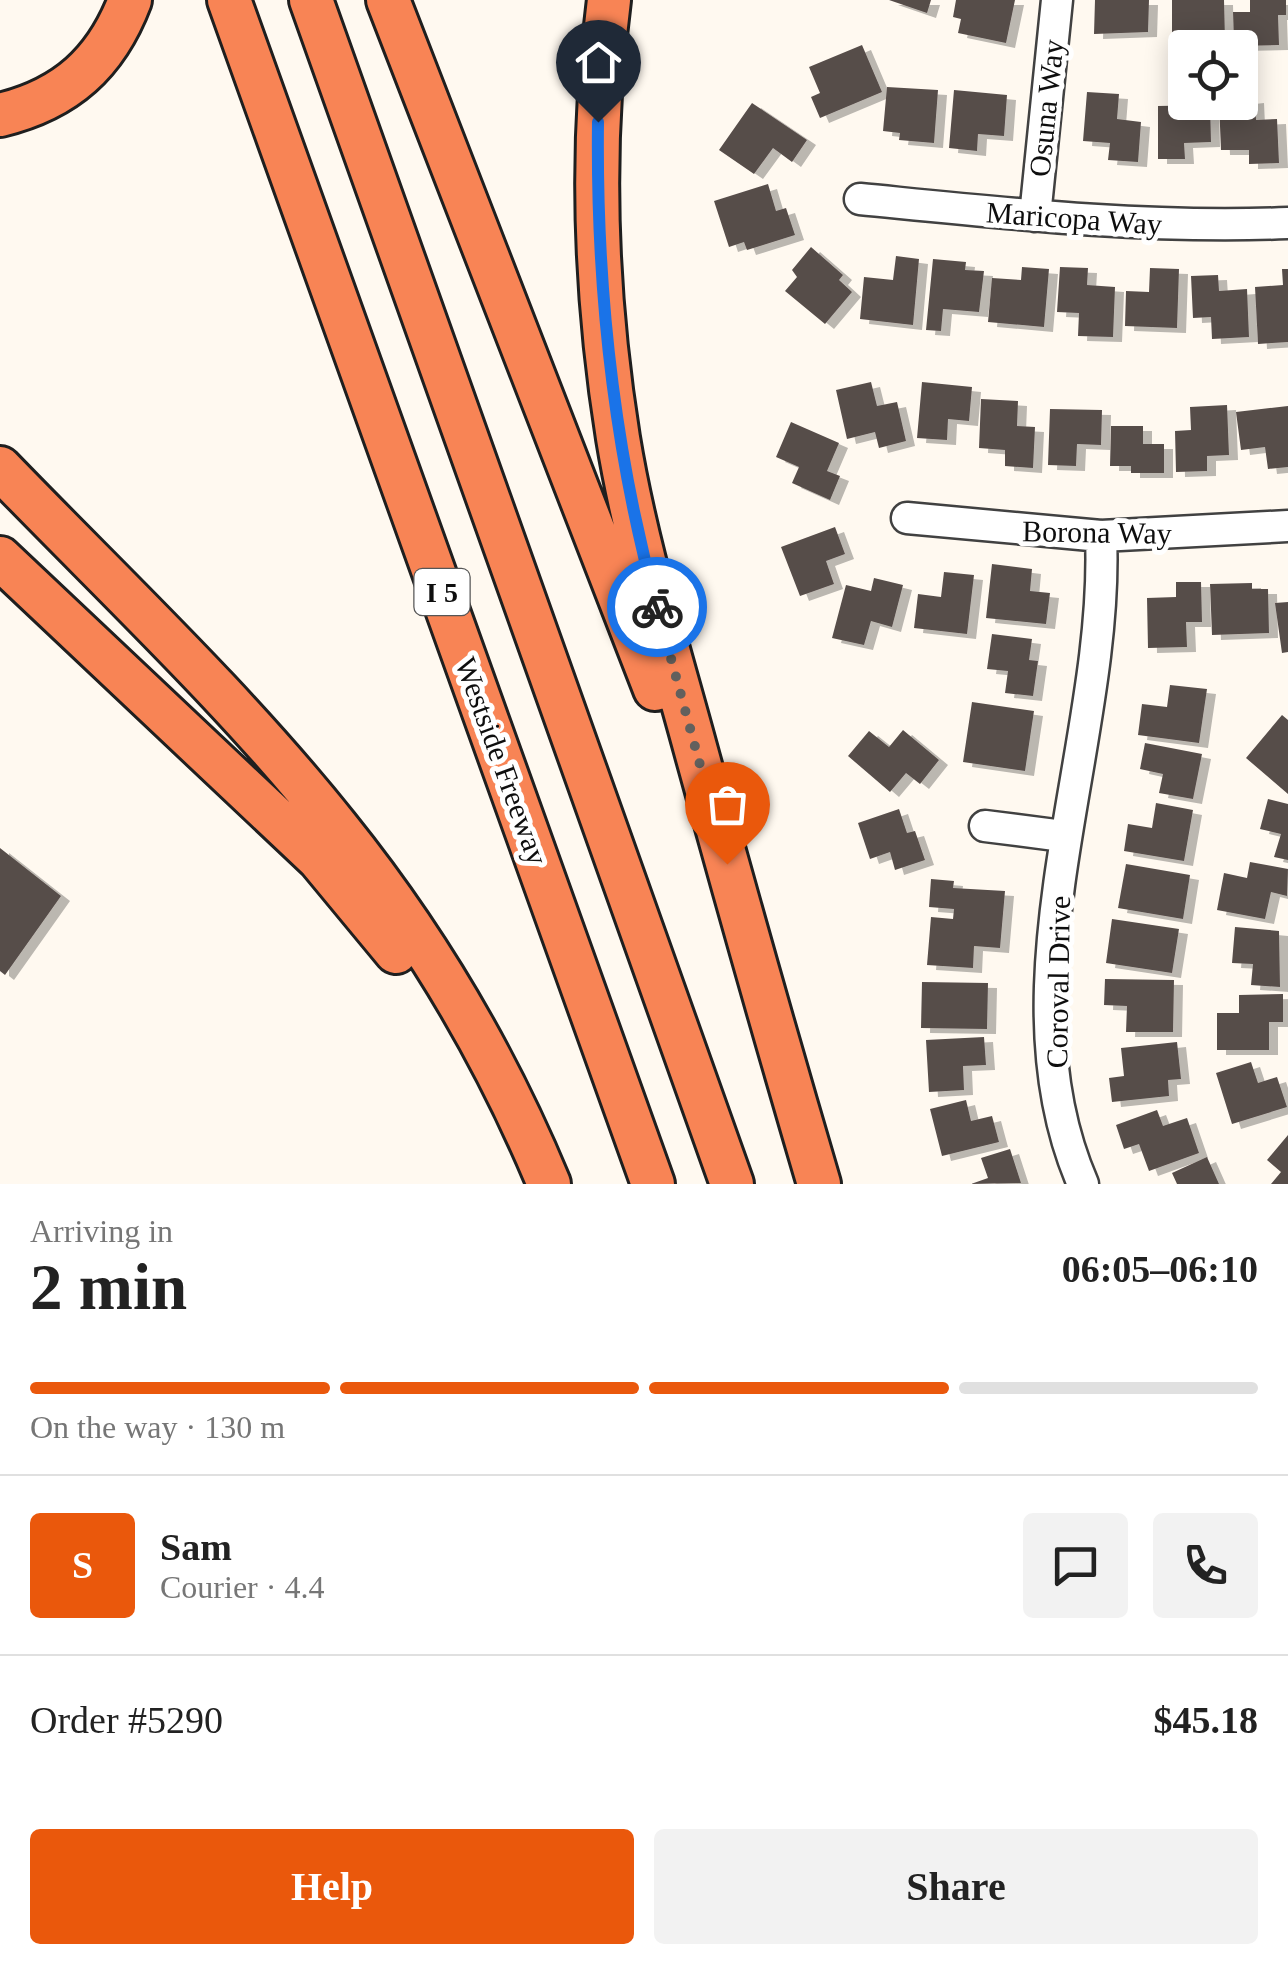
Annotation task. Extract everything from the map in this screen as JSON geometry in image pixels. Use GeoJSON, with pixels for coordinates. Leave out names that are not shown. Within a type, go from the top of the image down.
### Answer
{"type":"FeatureCollection","features":[{"type":"Feature","properties":{"kind":"highway"},"geometry":{"type":"LineString","coordinates":[[0,115],[46,102],[75,83],[99,60],[130,0]]}},
{"type":"Feature","properties":{"kind":"highway","name":"Westside Freeway"},"geometry":{"type":"LineString","coordinates":[[229,0],[653,1184]]}},
{"type":"Feature","properties":{"kind":"highway","name":"I 5"},"geometry":{"type":"LineString","coordinates":[[310,0],[732,1184]]}},
{"type":"Feature","properties":{"kind":"highway"},"geometry":{"type":"LineString","coordinates":[[388,0],[736,899]]}},
{"type":"Feature","properties":{"kind":"highway"},"geometry":{"type":"LineString","coordinates":[[609,0],[598,122],[598,219],[604,330],[618,440],[641,548],[818,1184]]}},
{"type":"Feature","properties":{"kind":"highway"},"geometry":{"type":"LineString","coordinates":[[0,468],[270,749],[336,824],[435,964],[528,1132],[550,1184]]}},
{"type":"Feature","properties":{"kind":"highway"},"geometry":{"type":"LineString","coordinates":[[0,558],[319,860],[374,923],[528,1132]]}},
{"type":"Feature","properties":{"kind":"street","name":"Osuna Way"},"geometry":{"type":"LineString","coordinates":[[1035,216],[1056,0]]}},
{"type":"Feature","properties":{"kind":"street","name":"Maricopa Way"},"geometry":{"type":"LineString","coordinates":[[860,199],[1035,216],[1208,226],[1288,223]]}},
{"type":"Feature","properties":{"kind":"street","name":"Borona Way"},"geometry":{"type":"LineString","coordinates":[[907,518],[1101,536],[1288,526]]}},
{"type":"Feature","properties":{"kind":"street","name":"Coroval Drive"},"geometry":{"type":"LineString","coordinates":[[1083,1184],[1060,1113],[1052,1038],[1063,836],[1102,614],[1101,536]]}},
{"type":"Feature","properties":{"kind":"street"},"geometry":{"type":"LineString","coordinates":[[985,826],[1063,836]]}},
{"type":"Feature","properties":{"kind":"building"},"geometry":{"type":"Polygon","coordinates":[[[889,0],[931,0],[927,13],[889,0]]]}},
{"type":"Feature","properties":{"kind":"building"},"geometry":{"type":"Polygon","coordinates":[[[956,0],[1015,0],[1006,43],[958,33],[961,19],[953,17],[956,0]]]}},
{"type":"Feature","properties":{"kind":"building"},"geometry":{"type":"Polygon","coordinates":[[[1095,0],[1149,0],[1148,32],[1094,34],[1095,0]]]}},
{"type":"Feature","properties":{"kind":"building"},"geometry":{"type":"Polygon","coordinates":[[[1172,0],[1224,0],[1225,30],[1172,30],[1172,0]]]}},
{"type":"Feature","properties":{"kind":"building"},"geometry":{"type":"Polygon","coordinates":[[[1250,0],[1286,0],[1286,15],[1278,15],[1279,45],[1258,45],[1258,30],[1234,30],[1233,12],[1250,12],[1250,0]]]}},
{"type":"Feature","properties":{"kind":"building"},"geometry":{"type":"Polygon","coordinates":[[[862,45],[882,92],[820,118],[811,97],[820,93],[809,67],[862,45]]]}},
{"type":"Feature","properties":{"kind":"building"},"geometry":{"type":"Polygon","coordinates":[[[887,87],[938,90],[934,143],[899,140],[900,133],[883,131],[887,87]]]}},
{"type":"Feature","properties":{"kind":"building"},"geometry":{"type":"Polygon","coordinates":[[[954,90],[1007,95],[1004,136],[978,134],[977,151],[949,148],[954,90]]]}},
{"type":"Feature","properties":{"kind":"building"},"geometry":{"type":"Polygon","coordinates":[[[1087,92],[1119,94],[1117,119],[1141,122],[1138,162],[1108,160],[1110,143],[1083,141],[1087,92]]]}},
{"type":"Feature","properties":{"kind":"building"},"geometry":{"type":"Polygon","coordinates":[[[752,103],[807,140],[792,162],[773,148],[754,174],[719,150],[752,103]]]}},
{"type":"Feature","properties":{"kind":"building"},"geometry":{"type":"Polygon","coordinates":[[[1158,106],[1168,106],[1168,120],[1210,120],[1211,142],[1184,143],[1185,159],[1158,159],[1158,106]]]}},
{"type":"Feature","properties":{"kind":"building"},"geometry":{"type":"Polygon","coordinates":[[[1277,119],[1279,163],[1249,164],[1249,150],[1221,150],[1220,120],[1277,119]]]}},
{"type":"Feature","properties":{"kind":"building"},"geometry":{"type":"Polygon","coordinates":[[[768,184],[776,211],[786,208],[795,235],[747,250],[744,242],[729,247],[714,201],[768,184]]]}},
{"type":"Feature","properties":{"kind":"building"},"geometry":{"type":"Polygon","coordinates":[[[811,247],[843,275],[839,280],[852,292],[825,324],[785,291],[797,277],[792,270],[811,247]]]}},
{"type":"Feature","properties":{"kind":"building"},"geometry":{"type":"Polygon","coordinates":[[[896,256],[919,259],[913,325],[860,319],[864,277],[893,280],[896,256]]]}},
{"type":"Feature","properties":{"kind":"building"},"geometry":{"type":"Polygon","coordinates":[[[933,259],[966,262],[965,270],[984,271],[979,312],[943,309],[941,331],[926,330],[933,259]]]}},
{"type":"Feature","properties":{"kind":"building"},"geometry":{"type":"Polygon","coordinates":[[[1022,267],[1049,269],[1044,327],[988,322],[992,278],[1021,280],[1022,267]]]}},
{"type":"Feature","properties":{"kind":"building"},"geometry":{"type":"Polygon","coordinates":[[[1060,267],[1088,268],[1087,285],[1115,287],[1113,337],[1078,336],[1079,313],[1057,312],[1060,267]]]}},
{"type":"Feature","properties":{"kind":"building"},"geometry":{"type":"Polygon","coordinates":[[[1150,268],[1179,269],[1177,328],[1125,326],[1126,291],[1149,292],[1150,268]]]}},
{"type":"Feature","properties":{"kind":"building"},"geometry":{"type":"Polygon","coordinates":[[[1282,269],[1288,269],[1288,342],[1258,344],[1255,287],[1283,285],[1282,269]]]}},
{"type":"Feature","properties":{"kind":"building"},"geometry":{"type":"Polygon","coordinates":[[[1218,275],[1219,291],[1247,289],[1249,337],[1212,339],[1211,317],[1193,318],[1191,276],[1218,275]]]}},
{"type":"Feature","properties":{"kind":"building"},"geometry":{"type":"Polygon","coordinates":[[[871,382],[877,406],[897,402],[906,441],[879,448],[875,432],[847,439],[836,390],[871,382]]]}},
{"type":"Feature","properties":{"kind":"building"},"geometry":{"type":"Polygon","coordinates":[[[922,382],[972,387],[969,421],[948,419],[947,440],[917,438],[922,382]]]}},
{"type":"Feature","properties":{"kind":"building"},"geometry":{"type":"Polygon","coordinates":[[[981,399],[1018,401],[1017,426],[1035,427],[1033,468],[1005,466],[1005,450],[979,448],[981,399]]]}},
{"type":"Feature","properties":{"kind":"building"},"geometry":{"type":"Polygon","coordinates":[[[1227,405],[1229,455],[1207,456],[1207,471],[1176,472],[1175,431],[1191,430],[1190,407],[1227,405]]]}},
{"type":"Feature","properties":{"kind":"building"},"geometry":{"type":"Polygon","coordinates":[[[1288,406],[1288,467],[1268,469],[1265,447],[1241,450],[1236,412],[1288,406]]]}},
{"type":"Feature","properties":{"kind":"building"},"geometry":{"type":"Polygon","coordinates":[[[1050,409],[1102,410],[1101,445],[1077,444],[1076,466],[1048,465],[1050,409]]]}},
{"type":"Feature","properties":{"kind":"building"},"geometry":{"type":"Polygon","coordinates":[[[791,422],[839,443],[827,471],[840,476],[830,500],[792,483],[799,467],[776,457],[791,422]]]}},
{"type":"Feature","properties":{"kind":"building"},"geometry":{"type":"Polygon","coordinates":[[[1111,426],[1143,426],[1143,444],[1164,444],[1164,473],[1131,473],[1131,466],[1110,466],[1111,426]]]}},
{"type":"Feature","properties":{"kind":"building"},"geometry":{"type":"Polygon","coordinates":[[[835,527],[845,554],[826,561],[834,584],[800,596],[781,547],[835,527]]]}},
{"type":"Feature","properties":{"kind":"building"},"geometry":{"type":"Polygon","coordinates":[[[992,564],[1032,569],[1030,591],[1050,593],[1046,624],[986,618],[992,564]]]}},
{"type":"Feature","properties":{"kind":"building"},"geometry":{"type":"Polygon","coordinates":[[[944,572],[974,575],[967,634],[914,628],[918,594],[941,597],[944,572]]]}},
{"type":"Feature","properties":{"kind":"building"},"geometry":{"type":"Polygon","coordinates":[[[874,578],[903,585],[892,627],[871,621],[864,645],[832,638],[846,585],[871,591],[874,578]]]}},
{"type":"Feature","properties":{"kind":"building"},"geometry":{"type":"Polygon","coordinates":[[[1176,582],[1201,582],[1202,622],[1186,622],[1187,647],[1148,648],[1147,598],[1176,597],[1176,582]]]}},
{"type":"Feature","properties":{"kind":"building"},"geometry":{"type":"Polygon","coordinates":[[[1252,583],[1252,589],[1268,589],[1269,633],[1212,635],[1210,584],[1252,583]]]}},
{"type":"Feature","properties":{"kind":"building"},"geometry":{"type":"Polygon","coordinates":[[[1288,602],[1288,652],[1282,653],[1275,603],[1288,602]]]}},
{"type":"Feature","properties":{"kind":"building"},"geometry":{"type":"Polygon","coordinates":[[[992,634],[1032,639],[1029,660],[1038,661],[1033,696],[1005,693],[1008,671],[987,669],[992,634]]]}},
{"type":"Feature","properties":{"kind":"building"},"geometry":{"type":"Polygon","coordinates":[[[1170,685],[1207,689],[1199,743],[1138,735],[1142,704],[1167,707],[1170,685]]]}},
{"type":"Feature","properties":{"kind":"building"},"geometry":{"type":"Polygon","coordinates":[[[972,702],[1034,711],[1025,771],[963,762],[972,702]]]}},
{"type":"Feature","properties":{"kind":"building"},"geometry":{"type":"Polygon","coordinates":[[[1282,715],[1288,720],[1288,794],[1246,758],[1282,715]]]}},
{"type":"Feature","properties":{"kind":"building"},"geometry":{"type":"Polygon","coordinates":[[[903,730],[939,760],[920,784],[906,773],[890,792],[848,756],[869,731],[889,747],[903,730]]]}},
{"type":"Feature","properties":{"kind":"building"},"geometry":{"type":"Polygon","coordinates":[[[1145,743],[1202,754],[1193,799],[1159,793],[1163,774],[1140,769],[1145,743]]]}},
{"type":"Feature","properties":{"kind":"building"},"geometry":{"type":"Polygon","coordinates":[[[1268,799],[1288,804],[1288,860],[1274,857],[1281,834],[1260,829],[1268,799]]]}},
{"type":"Feature","properties":{"kind":"building"},"geometry":{"type":"Polygon","coordinates":[[[1156,803],[1193,810],[1184,861],[1124,851],[1128,824],[1152,828],[1156,803]]]}},
{"type":"Feature","properties":{"kind":"building"},"geometry":{"type":"Polygon","coordinates":[[[899,809],[907,833],[915,831],[925,860],[895,870],[890,852],[870,859],[858,823],[899,809]]]}},
{"type":"Feature","properties":{"kind":"building"},"geometry":{"type":"Polygon","coordinates":[[[0,848],[61,896],[5,975],[0,971],[0,848]]]}},
{"type":"Feature","properties":{"kind":"building"},"geometry":{"type":"Polygon","coordinates":[[[1250,862],[1288,869],[1287,896],[1271,892],[1265,919],[1217,910],[1224,873],[1247,878],[1250,862]]]}},
{"type":"Feature","properties":{"kind":"building"},"geometry":{"type":"Polygon","coordinates":[[[1126,864],[1190,875],[1183,919],[1118,908],[1126,864]]]}},
{"type":"Feature","properties":{"kind":"building"},"geometry":{"type":"Polygon","coordinates":[[[931,879],[954,881],[953,888],[1005,891],[1000,948],[974,946],[973,968],[927,965],[931,917],[953,919],[954,909],[929,907],[931,879]]]}},
{"type":"Feature","properties":{"kind":"building"},"geometry":{"type":"Polygon","coordinates":[[[1112,919],[1179,929],[1172,973],[1106,963],[1112,919]]]}},
{"type":"Feature","properties":{"kind":"building"},"geometry":{"type":"Polygon","coordinates":[[[1235,927],[1279,931],[1280,987],[1251,985],[1253,964],[1232,963],[1235,927]]]}},
{"type":"Feature","properties":{"kind":"building"},"geometry":{"type":"Polygon","coordinates":[[[1105,979],[1174,980],[1173,1032],[1126,1032],[1127,1006],[1104,1005],[1105,979]]]}},
{"type":"Feature","properties":{"kind":"building"},"geometry":{"type":"Polygon","coordinates":[[[922,982],[988,983],[987,1029],[921,1028],[922,982]]]}},
{"type":"Feature","properties":{"kind":"building"},"geometry":{"type":"Polygon","coordinates":[[[1283,994],[1283,1022],[1269,1022],[1269,1050],[1217,1050],[1217,1013],[1239,1013],[1239,995],[1283,994]]]}},
{"type":"Feature","properties":{"kind":"building"},"geometry":{"type":"Polygon","coordinates":[[[984,1037],[986,1065],[963,1066],[964,1090],[929,1092],[926,1040],[984,1037]]]}},
{"type":"Feature","properties":{"kind":"building"},"geometry":{"type":"Polygon","coordinates":[[[1177,1042],[1181,1079],[1168,1080],[1169,1096],[1112,1102],[1109,1078],[1124,1076],[1121,1048],[1177,1042]]]}},
{"type":"Feature","properties":{"kind":"building"},"geometry":{"type":"Polygon","coordinates":[[[1251,1062],[1258,1083],[1277,1077],[1287,1107],[1232,1124],[1216,1073],[1251,1062]]]}},
{"type":"Feature","properties":{"kind":"building"},"geometry":{"type":"Polygon","coordinates":[[[966,1100],[971,1121],[992,1116],[999,1142],[942,1156],[930,1109],[966,1100]]]}},
{"type":"Feature","properties":{"kind":"building"},"geometry":{"type":"Polygon","coordinates":[[[1157,1110],[1163,1126],[1187,1118],[1199,1153],[1149,1171],[1139,1144],[1124,1149],[1116,1125],[1157,1110]]]}},
{"type":"Feature","properties":{"kind":"building"},"geometry":{"type":"Polygon","coordinates":[[[1288,1135],[1288,1184],[1271,1184],[1281,1172],[1267,1160],[1288,1135]]]}},
{"type":"Feature","properties":{"kind":"building"},"geometry":{"type":"Polygon","coordinates":[[[1010,1149],[1021,1183],[971,1184],[988,1178],[981,1158],[1010,1149]]]}},
{"type":"Feature","properties":{"kind":"building"},"geometry":{"type":"Polygon","coordinates":[[[1207,1157],[1219,1184],[1177,1184],[1172,1173],[1207,1157]]]}},
{"type":"Feature","properties":{"kind":"way so far"},"geometry":{"type":"LineString","coordinates":[[657,607],[727,864]]}},
{"type":"Feature","properties":{"kind":"route"},"geometry":{"type":"LineString","coordinates":[[598,122],[604,330],[618,440],[657,607]]}}]}
